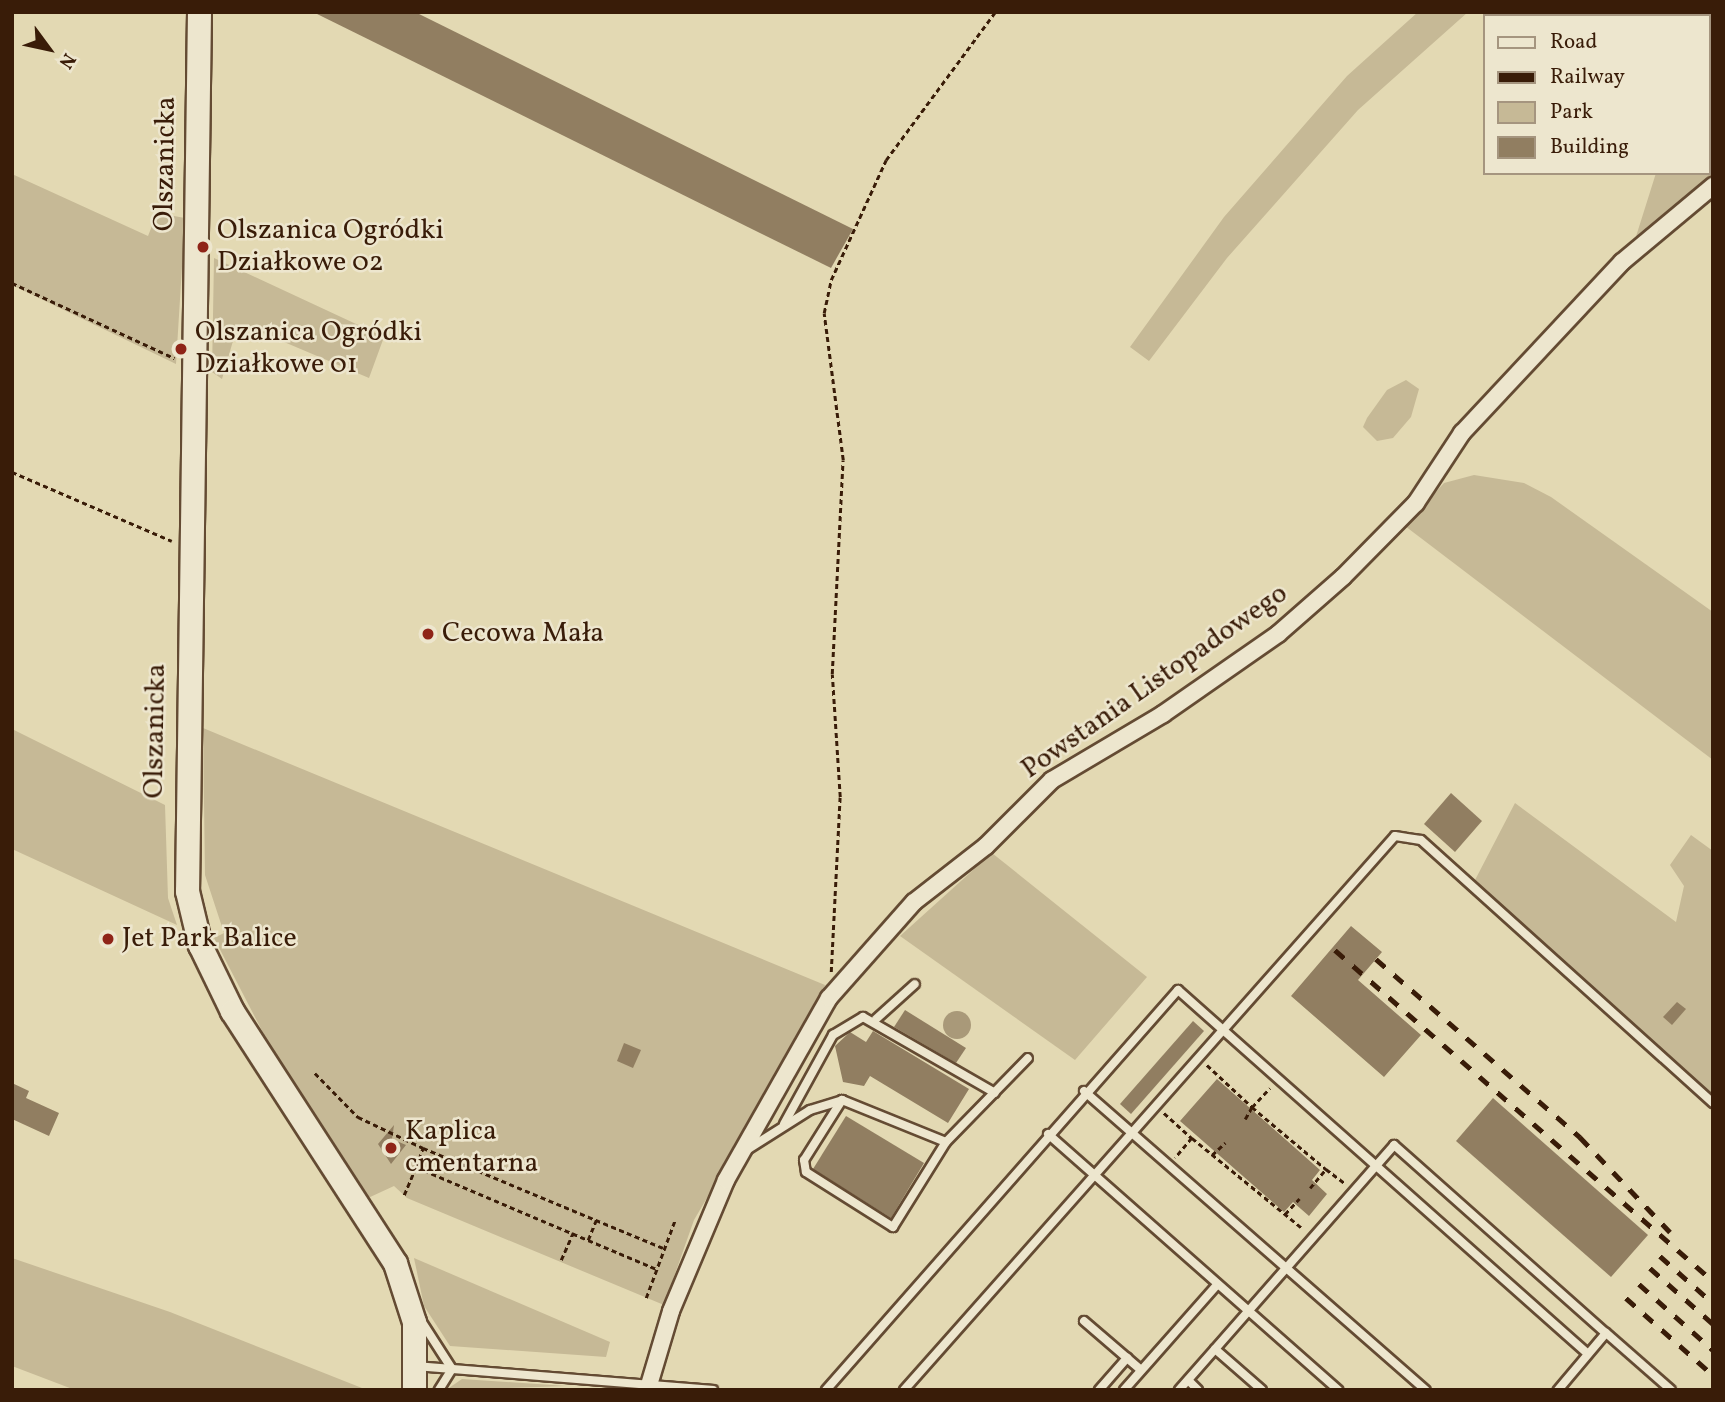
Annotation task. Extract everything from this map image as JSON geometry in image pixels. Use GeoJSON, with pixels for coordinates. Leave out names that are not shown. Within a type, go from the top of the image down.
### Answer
{"type":"FeatureCollection","features":[{"type":"Feature","properties":{"kind":"street","name":"Olszanicka"},"geometry":{"type":"LineString","coordinates":[[199,12],[184,852],[195,928],[232,1011],[373,1223],[412,1309],[416,1366],[414,1390]]}},
{"type":"Feature","properties":{"kind":"street","name":"Powstania Listopadowego"},"geometry":{"type":"LineString","coordinates":[[649,1385],[700,1236],[744,1152],[829,998],[914,902],[986,846],[1052,780],[1175,706],[1278,634],[1343,577],[1416,503],[1462,433],[1622,262],[1713,186]]}},
{"type":"Feature","properties":{"kind":"lane"},"geometry":{"type":"LineString","coordinates":[[904,1390],[1387,842],[1403,833],[1421,840],[1713,1103]]}},
{"type":"Feature","properties":{"kind":"lane"},"geometry":{"type":"LineString","coordinates":[[876,1019],[915,984]]}},
{"type":"Feature","properties":{"kind":"lane"},"geometry":{"type":"LineString","coordinates":[[826,1390],[1084,1091],[1178,990],[1588,1354]]}},
{"type":"Feature","properties":{"kind":"lane"},"geometry":{"type":"LineString","coordinates":[[782,1128],[833,1035],[852,1020],[876,1019],[995,1093]]}},
{"type":"Feature","properties":{"kind":"lane"},"geometry":{"type":"LineString","coordinates":[[842,1100],[804,1160],[806,1172],[893,1227],[946,1142],[1028,1058]]}},
{"type":"Feature","properties":{"kind":"lane"},"geometry":{"type":"LineString","coordinates":[[1084,1091],[1425,1390]]}},
{"type":"Feature","properties":{"kind":"lane"},"geometry":{"type":"LineString","coordinates":[[744,1152],[820,1105],[842,1100],[946,1142]]}},
{"type":"Feature","properties":{"kind":"lane"},"geometry":{"type":"LineString","coordinates":[[1048,1134],[1216,1286],[1338,1390]]}},
{"type":"Feature","properties":{"kind":"lane"},"geometry":{"type":"LineString","coordinates":[[1180,1390],[1394,1145],[1671,1390]]}},
{"type":"Feature","properties":{"kind":"lane"},"geometry":{"type":"LineString","coordinates":[[1124,1390],[1216,1286]]}},
{"type":"Feature","properties":{"kind":"lane"},"geometry":{"type":"LineString","coordinates":[[412,1309],[452,1369]]}},
{"type":"Feature","properties":{"kind":"lane"},"geometry":{"type":"LineString","coordinates":[[1084,1321],[1141,1370]]}},
{"type":"Feature","properties":{"kind":"lane"},"geometry":{"type":"LineString","coordinates":[[1558,1390],[1606,1333]]}},
{"type":"Feature","properties":{"kind":"lane"},"geometry":{"type":"LineString","coordinates":[[1215,1349],[1262,1390]]}},
{"type":"Feature","properties":{"kind":"lane"},"geometry":{"type":"LineString","coordinates":[[1099,1390],[1127,1358]]}},
{"type":"Feature","properties":{"kind":"lane"},"geometry":{"type":"LineString","coordinates":[[416,1366],[713,1390]]}},
{"type":"Feature","properties":{"kind":"lane"},"geometry":{"type":"LineString","coordinates":[[439,1390],[452,1369]]}},
{"type":"Feature","properties":{"kind":"lane"},"geometry":{"type":"LineString","coordinates":[[1188,1380],[1198,1390]]}},
{"type":"Feature","properties":{"kind":"path"},"geometry":{"type":"LineString","coordinates":[[829,998],[840,796],[832,674],[844,472],[841,408],[824,313],[831,280],[886,160],[995,12]]}},
{"type":"Feature","properties":{"kind":"path"},"geometry":{"type":"LineString","coordinates":[[12,283],[192,368]]}},
{"type":"Feature","properties":{"kind":"path"},"geometry":{"type":"LineString","coordinates":[[12,472],[151,537],[189,545]]}},
{"type":"Feature","properties":{"kind":"path"},"geometry":{"type":"LineString","coordinates":[[1196,1056],[1252,1107],[1354,1190]]}},
{"type":"Feature","properties":{"kind":"path"},"geometry":{"type":"LineString","coordinates":[[315,1073],[358,1117],[423,1149],[663,1248]]}},
{"type":"Feature","properties":{"kind":"path"},"geometry":{"type":"LineString","coordinates":[[1245,1119],[1252,1107],[1279,1079]]}},
{"type":"Feature","properties":{"kind":"path"},"geometry":{"type":"LineString","coordinates":[[1154,1104],[1313,1237]]}},
{"type":"Feature","properties":{"kind":"path"},"geometry":{"type":"LineString","coordinates":[[1168,1165],[1192,1138]]}},
{"type":"Feature","properties":{"kind":"path"},"geometry":{"type":"LineString","coordinates":[[1212,1155],[1225,1143]]}},
{"type":"Feature","properties":{"kind":"path"},"geometry":{"type":"LineString","coordinates":[[404,1195],[423,1149]]}},
{"type":"Feature","properties":{"kind":"path"},"geometry":{"type":"LineString","coordinates":[[416,1167],[656,1269]]}},
{"type":"Feature","properties":{"kind":"path"},"geometry":{"type":"LineString","coordinates":[[1310,1188],[1326,1169]]}},
{"type":"Feature","properties":{"kind":"path"},"geometry":{"type":"LineString","coordinates":[[1285,1214],[1298,1199]]}},
{"type":"Feature","properties":{"kind":"path"},"geometry":{"type":"LineString","coordinates":[[587,1240],[596,1220]]}},
{"type":"Feature","properties":{"kind":"path"},"geometry":{"type":"LineString","coordinates":[[646,1298],[675,1220]]}},
{"type":"Feature","properties":{"kind":"path"},"geometry":{"type":"LineString","coordinates":[[561,1259],[573,1234]]}},
{"type":"Feature","properties":{"kind":"green space"},"geometry":{"type":"Polygon","coordinates":[[[1418,12],[1468,12],[1358,110],[1227,258],[1149,361],[1130,347],[1224,217],[1347,76],[1418,12]]]}},
{"type":"Feature","properties":{"kind":"green space"},"geometry":{"type":"Polygon","coordinates":[[[1649,12],[1713,12],[1713,180],[1633,246],[1655,175],[1711,175],[1711,14],[1649,12]]]}},
{"type":"Feature","properties":{"kind":"green space"},"geometry":{"type":"Polygon","coordinates":[[[12,174],[148,236],[157,213],[185,218],[176,364],[12,285],[12,174]]]}},
{"type":"Feature","properties":{"kind":"green space"},"geometry":{"type":"Polygon","coordinates":[[[214,258],[384,337],[369,378],[251,328],[235,334],[222,379],[212,372],[214,258]]]}},
{"type":"Feature","properties":{"kind":"green space"},"geometry":{"type":"Polygon","coordinates":[[[1406,380],[1419,389],[1411,417],[1393,438],[1377,441],[1363,427],[1367,418],[1387,390],[1406,380]]]}},
{"type":"Feature","properties":{"kind":"green space"},"geometry":{"type":"Polygon","coordinates":[[[1474,475],[1524,483],[1551,497],[1713,612],[1713,760],[1405,526],[1444,483],[1474,475]]]}},
{"type":"Feature","properties":{"kind":"green space"},"geometry":{"type":"Polygon","coordinates":[[[203,728],[825,985],[815,1014],[694,1220],[664,1305],[407,1198],[394,1186],[368,1198],[286,1077],[214,938],[224,933],[205,875],[203,728]]]}},
{"type":"Feature","properties":{"kind":"green space"},"geometry":{"type":"Polygon","coordinates":[[[12,729],[165,805],[168,898],[177,925],[12,849],[12,729]]]}},
{"type":"Feature","properties":{"kind":"green space"},"geometry":{"type":"Polygon","coordinates":[[[1515,803],[1676,922],[1684,886],[1670,865],[1691,835],[1713,851],[1713,1096],[1474,882],[1515,803]]]}},
{"type":"Feature","properties":{"kind":"green space"},"geometry":{"type":"Polygon","coordinates":[[[992,853],[1147,977],[1075,1060],[900,936],[992,853]]]}},
{"type":"Feature","properties":{"kind":"green space"},"geometry":{"type":"Polygon","coordinates":[[[12,1258],[170,1312],[367,1390],[75,1390],[12,1366],[12,1258]]]}},
{"type":"Feature","properties":{"kind":"green space"},"geometry":{"type":"Polygon","coordinates":[[[414,1258],[610,1342],[606,1357],[450,1346],[424,1306],[414,1258]]]}},
{"type":"Feature","properties":{"kind":"green space"},"geometry":{"type":"Polygon","coordinates":[[[462,1379],[567,1386],[446,1390],[462,1379]]]}},
{"type":"Feature","properties":{"kind":"shaded area"},"geometry":{"type":"Polygon","coordinates":[[[957,1011],[967,1015],[971,1025],[967,1035],[957,1039],[947,1035],[943,1025],[947,1015],[957,1011]]]}},
{"type":"Feature","properties":{"kind":"building"},"geometry":{"type":"Polygon","coordinates":[[[313,12],[415,12],[853,229],[831,268],[313,12]]]}},
{"type":"Feature","properties":{"kind":"building"},"geometry":{"type":"Polygon","coordinates":[[[1451,793],[1482,821],[1455,852],[1424,824],[1451,793]]]}},
{"type":"Feature","properties":{"kind":"building"},"geometry":{"type":"Polygon","coordinates":[[[1351,926],[1382,952],[1358,980],[1421,1035],[1384,1077],[1291,996],[1351,926]]]}},
{"type":"Feature","properties":{"kind":"building"},"geometry":{"type":"Polygon","coordinates":[[[1677,1002],[1686,1009],[1672,1025],[1663,1017],[1677,1002]]]}},
{"type":"Feature","properties":{"kind":"building"},"geometry":{"type":"Polygon","coordinates":[[[905,1010],[966,1048],[956,1063],[894,1027],[905,1010]]]}},
{"type":"Feature","properties":{"kind":"building"},"geometry":{"type":"Polygon","coordinates":[[[1193,1021],[1204,1031],[1131,1114],[1120,1104],[1193,1021]]]}},
{"type":"Feature","properties":{"kind":"building"},"geometry":{"type":"Polygon","coordinates":[[[873,1031],[969,1089],[948,1123],[870,1076],[864,1086],[843,1082],[835,1046],[850,1032],[866,1042],[873,1031]]]}},
{"type":"Feature","properties":{"kind":"building"},"geometry":{"type":"Polygon","coordinates":[[[624,1043],[641,1050],[633,1068],[617,1061],[624,1043]]]}},
{"type":"Feature","properties":{"kind":"building"},"geometry":{"type":"Polygon","coordinates":[[[1217,1079],[1320,1170],[1312,1180],[1327,1194],[1309,1216],[1293,1202],[1284,1212],[1180,1121],[1217,1079]]]}},
{"type":"Feature","properties":{"kind":"building"},"geometry":{"type":"Polygon","coordinates":[[[12,1083],[29,1091],[26,1098],[59,1113],[49,1136],[12,1119],[12,1083]]]}},
{"type":"Feature","properties":{"kind":"building"},"geometry":{"type":"Polygon","coordinates":[[[1493,1098],[1648,1235],[1611,1277],[1456,1141],[1493,1098]]]}},
{"type":"Feature","properties":{"kind":"building"},"geometry":{"type":"Polygon","coordinates":[[[846,1116],[924,1163],[891,1218],[813,1169],[846,1116]]]}},
{"type":"Feature","properties":{"kind":"building","name":"Kaplica cmentarna"},"geometry":{"type":"Polygon","coordinates":[[[394,1125],[392,1139],[406,1145],[391,1164],[378,1144],[394,1125]]]}},
{"type":"Feature","properties":{"kind":"railway"},"geometry":{"type":"LineString","coordinates":[[1335,950],[1713,1281]]}},
{"type":"Feature","properties":{"kind":"railway"},"geometry":{"type":"LineString","coordinates":[[1376,959],[1580,1137],[1670,1232]]}},
{"type":"Feature","properties":{"kind":"railway"},"geometry":{"type":"LineString","coordinates":[[1660,1256],[1713,1303]]}},
{"type":"Feature","properties":{"kind":"railway"},"geometry":{"type":"LineString","coordinates":[[1650,1268],[1713,1324]]}},
{"type":"Feature","properties":{"kind":"railway"},"geometry":{"type":"LineString","coordinates":[[1639,1284],[1713,1350]]}},
{"type":"Feature","properties":{"kind":"railway"},"geometry":{"type":"LineString","coordinates":[[1626,1298],[1713,1375]]}},
{"type":"Feature","properties":{"kind":"place","name":"Olszanica Ogródki Działkowe 02"},"geometry":{"type":"Point","coordinates":[203,247]}},
{"type":"Feature","properties":{"kind":"place","name":"Olszanica Ogródki Działkowe 01"},"geometry":{"type":"Point","coordinates":[181,349]}},
{"type":"Feature","properties":{"kind":"place","name":"Cecowa Mała"},"geometry":{"type":"Point","coordinates":[428,634]}},
{"type":"Feature","properties":{"kind":"place","name":"Jet Park Balice"},"geometry":{"type":"Point","coordinates":[108,939]}},
{"type":"Feature","properties":{"kind":"place","name":"Kaplica cmentarna"},"geometry":{"type":"Point","coordinates":[391,1148]}}]}
